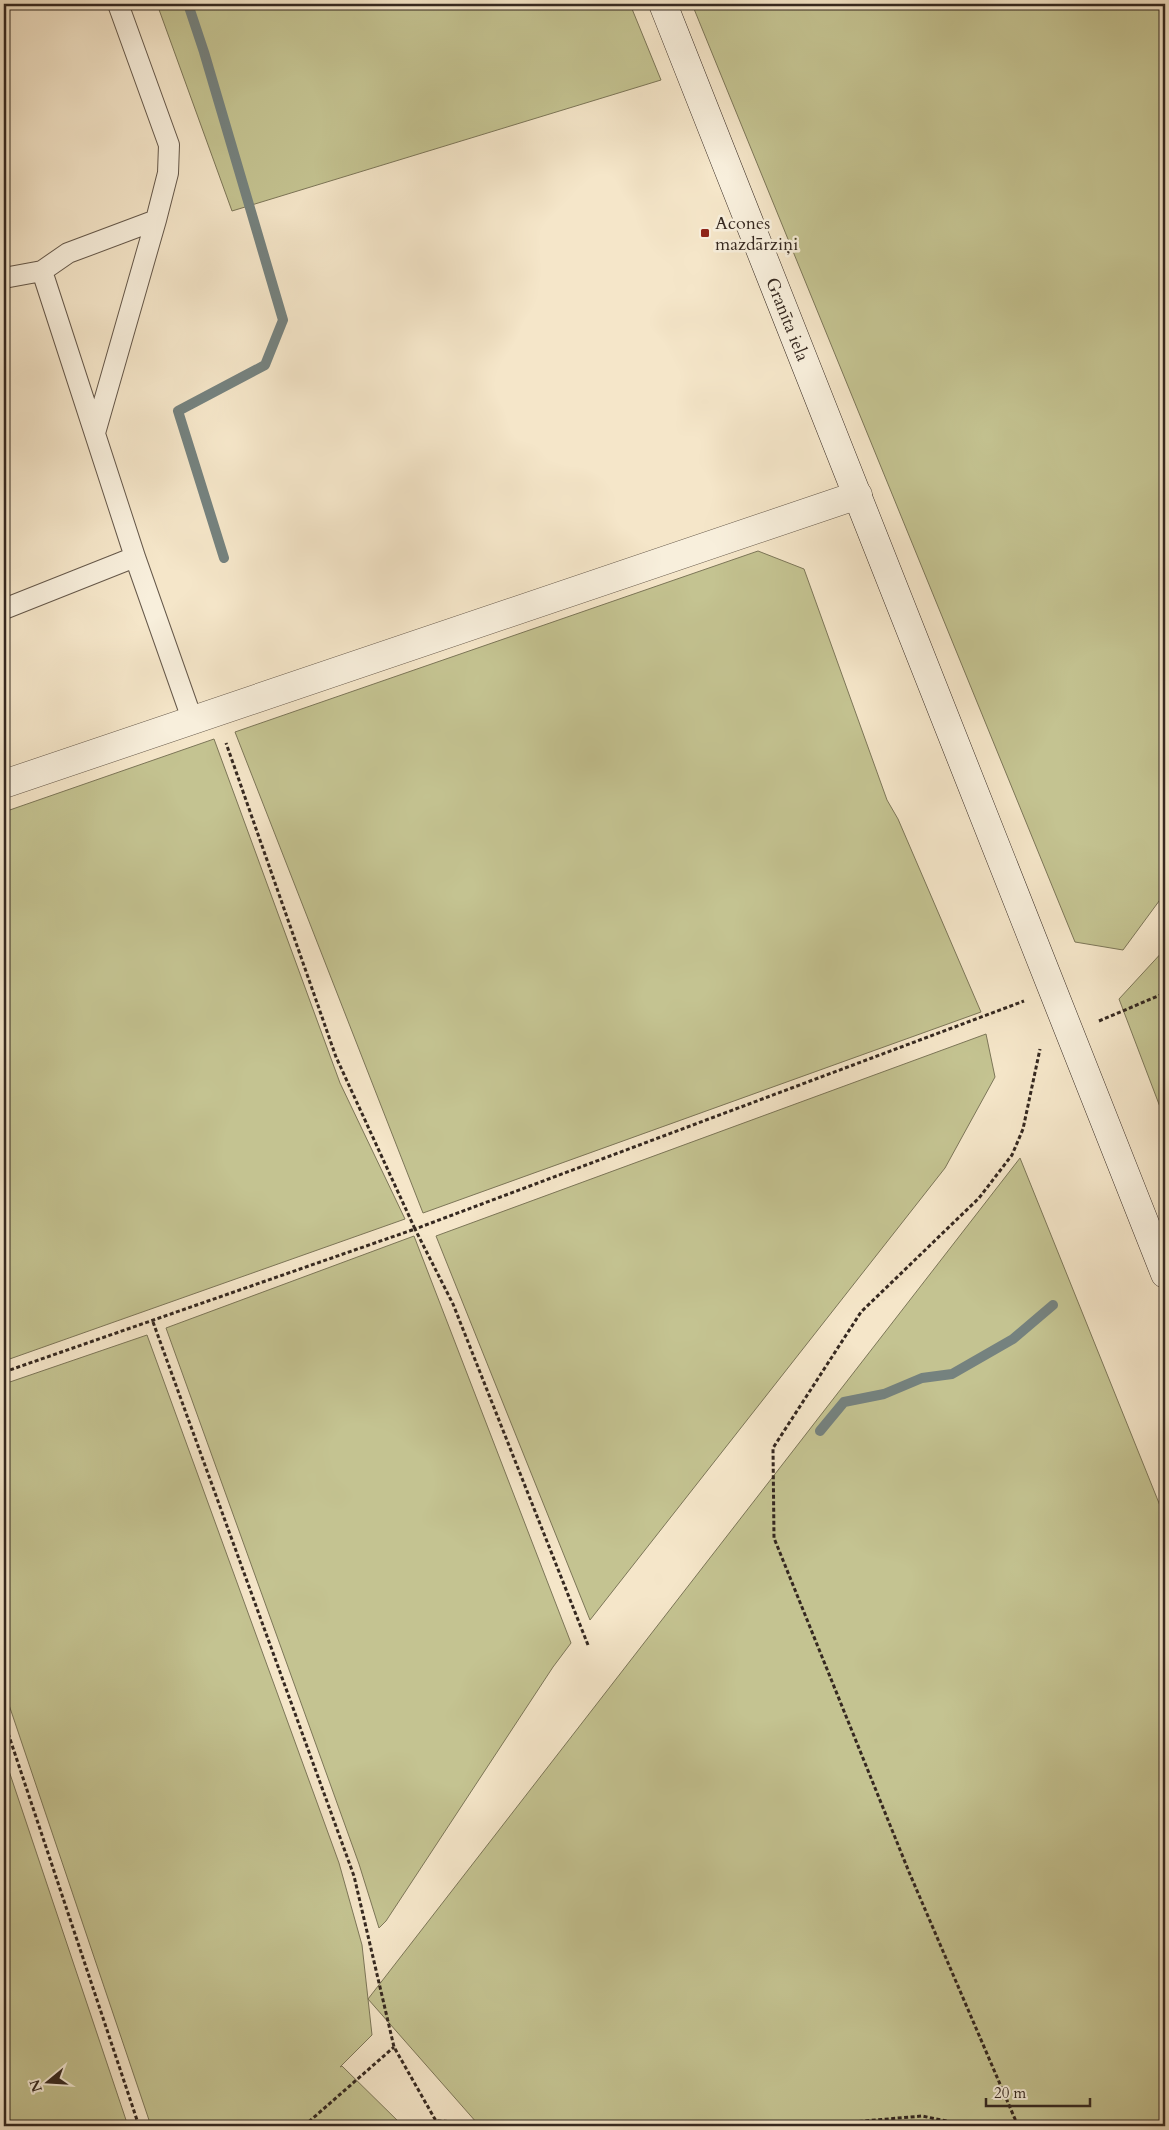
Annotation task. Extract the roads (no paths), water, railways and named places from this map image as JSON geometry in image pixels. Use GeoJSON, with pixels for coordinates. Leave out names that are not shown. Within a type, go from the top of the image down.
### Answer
{"type":"FeatureCollection","features":[{"type":"Feature","properties":{"kind":"main road","name":"Granīta iela"},"geometry":{"type":"LineString","coordinates":[[663,4],[1165,1274]]}},
{"type":"Feature","properties":{"kind":"main road"},"geometry":{"type":"LineString","coordinates":[[4,784],[203,715],[858,495]]}},
{"type":"Feature","properties":{"kind":"lane"},"geometry":{"type":"LineString","coordinates":[[95,433],[168,173],[169,145],[118,4]]}},
{"type":"Feature","properties":{"kind":"lane"},"geometry":{"type":"LineString","coordinates":[[4,278],[42,271],[68,253],[156,220]]}},
{"type":"Feature","properties":{"kind":"lane"},"geometry":{"type":"LineString","coordinates":[[42,271],[136,557],[203,715]]}},
{"type":"Feature","properties":{"kind":"lane"},"geometry":{"type":"LineString","coordinates":[[4,609],[136,557]]}},
{"type":"Feature","properties":{"kind":"waterway"},"geometry":{"type":"LineString","coordinates":[[188,4],[204,52],[283,320],[265,365],[178,411],[224,558]]}},
{"type":"Feature","properties":{"kind":"waterway"},"geometry":{"type":"LineString","coordinates":[[820,1431],[844,1402],[884,1394],[922,1378],[952,1374],[1013,1339],[1053,1305]]}},
{"type":"Feature","properties":{"kind":"place","name":"Acones mazdārziņi"},"geometry":{"type":"Point","coordinates":[705,233]}}]}
